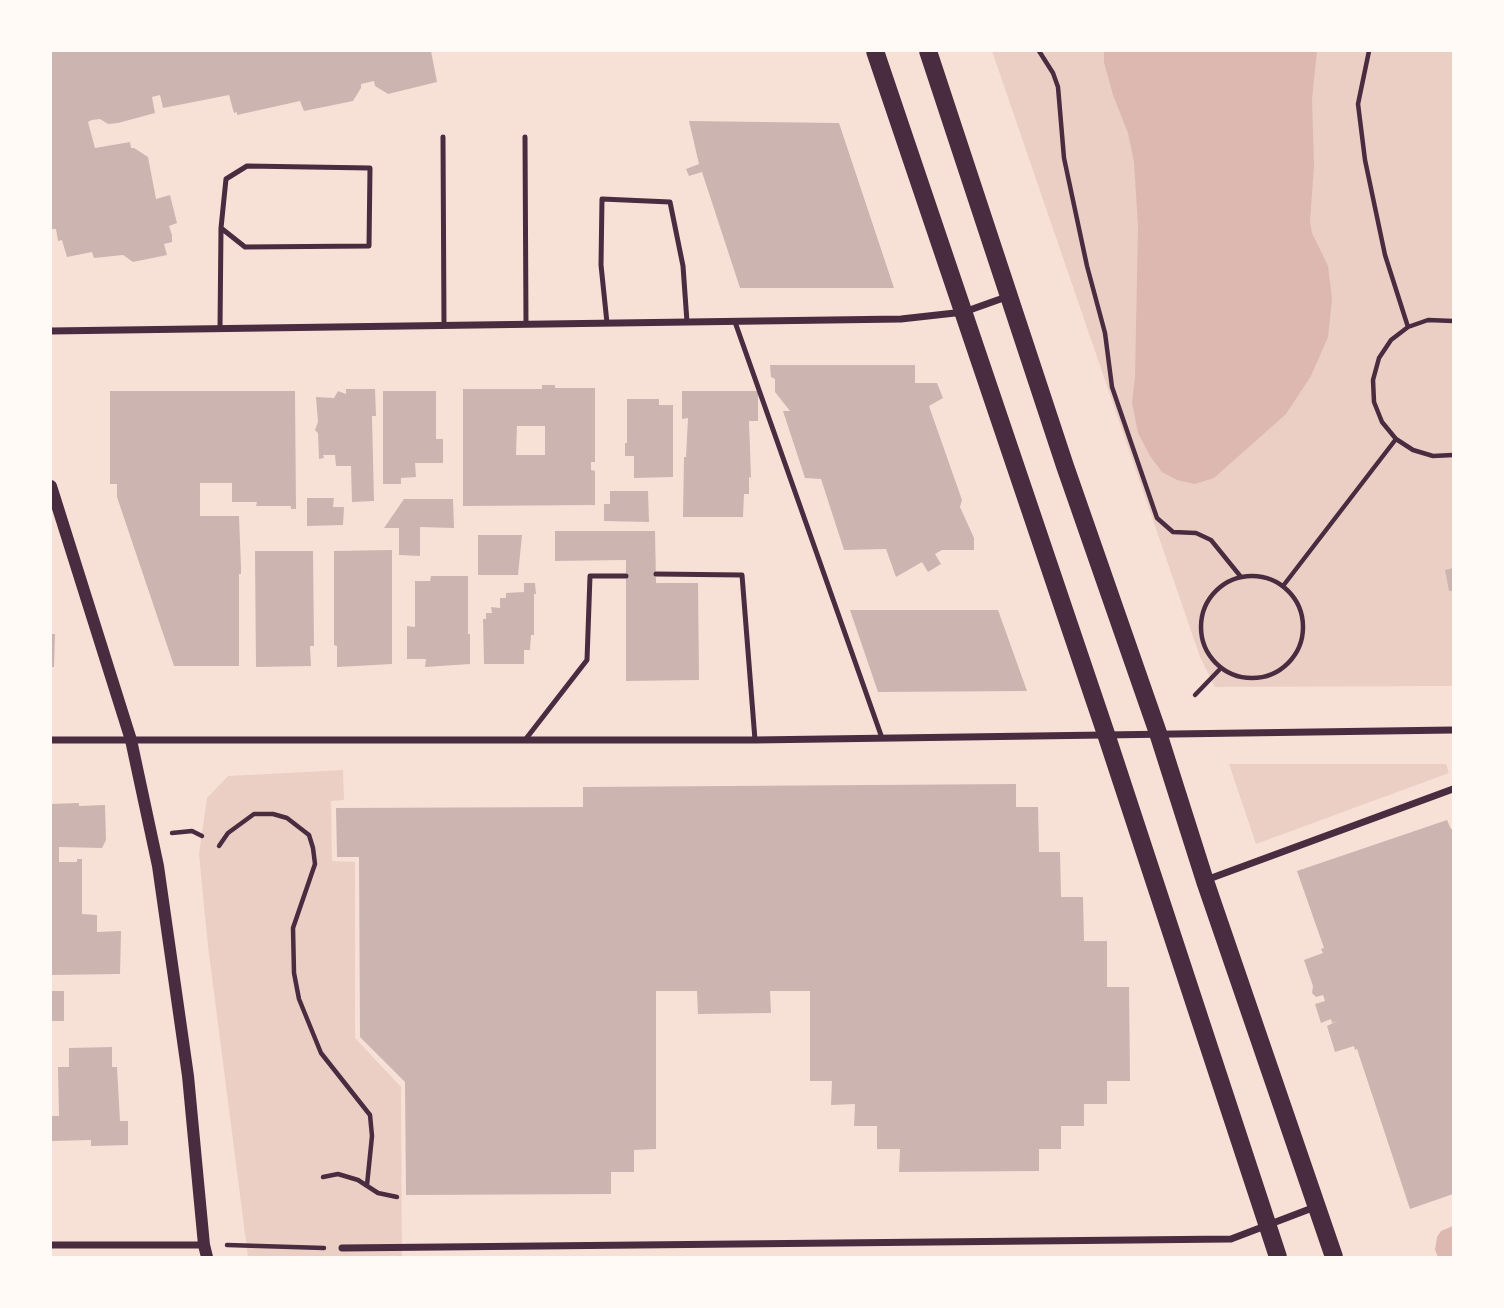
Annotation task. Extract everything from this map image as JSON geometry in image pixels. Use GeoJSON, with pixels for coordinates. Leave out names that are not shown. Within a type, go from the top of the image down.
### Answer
{"type":"FeatureCollection","features":[{"type":"Feature","properties":{"kind":"main road"},"geometry":{"type":"LineString","coordinates":[[875,51],[1278,1257]]}},
{"type":"Feature","properties":{"kind":"main road"},"geometry":{"type":"LineString","coordinates":[[928,51],[1065,466],[1334,1257]]}},
{"type":"Feature","properties":{"kind":"street"},"geometry":{"type":"LineString","coordinates":[[51,331],[901,319],[964,312],[1010,296]]}},
{"type":"Feature","properties":{"kind":"street"},"geometry":{"type":"LineString","coordinates":[[51,486],[131,740],[158,866],[188,1076],[205,1251],[51,1245]]}},
{"type":"Feature","properties":{"kind":"street"},"geometry":{"type":"LineString","coordinates":[[51,740],[755,740],[1453,730]]}},
{"type":"Feature","properties":{"kind":"street"},"geometry":{"type":"LineString","coordinates":[[1205,881],[1453,789]]}},
{"type":"Feature","properties":{"kind":"street"},"geometry":{"type":"LineString","coordinates":[[342,1248],[1231,1239],[1317,1206]]}},
{"type":"Feature","properties":{"kind":"lane"},"geometry":{"type":"LineString","coordinates":[[525,136],[526,324]]}},
{"type":"Feature","properties":{"kind":"lane"},"geometry":{"type":"LineString","coordinates":[[443,137],[444,325]]}},
{"type":"Feature","properties":{"kind":"lane"},"geometry":{"type":"LineString","coordinates":[[220,328],[221,228],[226,179],[247,166],[370,168],[369,246],[245,247],[221,228]]}},
{"type":"Feature","properties":{"kind":"lane"},"geometry":{"type":"LineString","coordinates":[[607,323],[601,265],[602,199],[670,202],[682,266],[687,322]]}},
{"type":"Feature","properties":{"kind":"lane"},"geometry":{"type":"LineString","coordinates":[[735,321],[882,738]]}},
{"type":"Feature","properties":{"kind":"lane"},"geometry":{"type":"LineString","coordinates":[[656,574],[742,575],[755,740]]}},
{"type":"Feature","properties":{"kind":"lane"},"geometry":{"type":"LineString","coordinates":[[525,740],[587,660],[590,576],[626,576]]}},
{"type":"Feature","properties":{"kind":"path"},"geometry":{"type":"LineString","coordinates":[[1040,51],[1053,72],[1058,88],[1064,158],[1087,266],[1105,333],[1112,387],[1157,518],[1174,532],[1196,533],[1211,540],[1241,577]]}},
{"type":"Feature","properties":{"kind":"path"},"geometry":{"type":"LineString","coordinates":[[1370,51],[1358,104],[1365,160],[1385,255],[1408,327]]}},
{"type":"Feature","properties":{"kind":"path"},"geometry":{"type":"LineString","coordinates":[[1453,321],[1427,320],[1408,327],[1391,341],[1379,358],[1373,380],[1374,402],[1382,422],[1396,439],[1413,450],[1433,456],[1453,454]]}},
{"type":"Feature","properties":{"kind":"path"},"geometry":{"type":"LineString","coordinates":[[1283,586],[1396,439]]}},
{"type":"Feature","properties":{"kind":"path"},"geometry":{"type":"LineString","coordinates":[[1241,577],[1270,579],[1283,586],[1294,597],[1304,628],[1301,644],[1293,658],[1282,669],[1251,679],[1236,676],[1222,668],[1210,656],[1203,641],[1201,624],[1204,608],[1219,588],[1241,577]]}},
{"type":"Feature","properties":{"kind":"path"},"geometry":{"type":"LineString","coordinates":[[1195,695],[1222,668]]}},
{"type":"Feature","properties":{"kind":"path"},"geometry":{"type":"LineString","coordinates":[[219,846],[228,833],[254,814],[273,814],[287,818],[309,835],[315,864],[293,928],[294,973],[299,999],[321,1053],[370,1115],[372,1136],[367,1185]]}},
{"type":"Feature","properties":{"kind":"path"},"geometry":{"type":"LineString","coordinates":[[323,1177],[338,1174],[367,1185],[378,1193],[397,1198]]}},
{"type":"Feature","properties":{"kind":"path"},"geometry":{"type":"LineString","coordinates":[[205,1251],[342,1248]]}},
{"type":"Feature","properties":{"kind":"shaded area"},"geometry":{"type":"Polygon","coordinates":[[[992,51],[1453,51],[1453,686],[1215,687],[1200,657],[992,51]]]}},
{"type":"Feature","properties":{"kind":"shaded area"},"geometry":{"type":"Polygon","coordinates":[[[1104,51],[1317,51],[1312,99],[1314,165],[1310,222],[1312,233],[1328,266],[1332,299],[1328,337],[1311,376],[1286,414],[1214,478],[1195,484],[1177,480],[1162,472],[1138,433],[1132,403],[1135,377],[1138,226],[1134,162],[1128,133],[1104,62],[1104,51]]]}},
{"type":"Feature","properties":{"kind":"shaded area"},"geometry":{"type":"Polygon","coordinates":[[[1229,764],[1446,764],[1449,773],[1256,844],[1229,764]]]}},
{"type":"Feature","properties":{"kind":"shaded area"},"geometry":{"type":"Polygon","coordinates":[[[343,770],[344,800],[331,801],[332,861],[355,862],[355,1038],[401,1087],[402,1257],[248,1257],[208,946],[199,854],[207,798],[228,776],[343,770]]]}},
{"type":"Feature","properties":{"kind":"shaded area"},"geometry":{"type":"Polygon","coordinates":[[[1453,1226],[1453,1257],[1438,1257],[1435,1250],[1437,1237],[1441,1231],[1453,1226]]]}},
{"type":"Feature","properties":{"kind":"building"},"geometry":{"type":"Polygon","coordinates":[[[51,51],[431,51],[437,82],[388,94],[375,86],[374,81],[361,84],[353,101],[304,111],[300,101],[237,115],[229,95],[163,108],[160,95],[152,97],[155,113],[118,123],[108,124],[100,119],[92,120],[88,122],[95,148],[130,142],[131,148],[148,157],[156,199],[170,195],[177,223],[169,226],[172,242],[164,244],[167,255],[133,262],[123,255],[94,258],[92,252],[67,257],[62,240],[58,241],[56,229],[51,226],[51,51]]]}},
{"type":"Feature","properties":{"kind":"building"},"geometry":{"type":"Polygon","coordinates":[[[689,121],[839,123],[894,288],[740,288],[702,172],[689,176],[686,169],[699,164],[689,121]]]}},
{"type":"Feature","properties":{"kind":"building"},"geometry":{"type":"Polygon","coordinates":[[[770,365],[915,365],[915,383],[937,383],[943,398],[929,406],[962,500],[960,507],[974,538],[974,550],[942,550],[935,554],[941,564],[928,572],[922,562],[896,577],[886,549],[844,550],[821,479],[805,478],[783,411],[790,411],[775,392],[775,379],[771,377],[770,365]]]}},
{"type":"Feature","properties":{"kind":"building"},"geometry":{"type":"Polygon","coordinates":[[[542,385],[555,385],[555,388],[595,388],[595,462],[591,462],[591,470],[595,471],[595,505],[463,506],[463,389],[542,389],[542,385]],[[517,426],[516,455],[545,455],[545,426],[517,426]]]}},
{"type":"Feature","properties":{"kind":"building"},"geometry":{"type":"Polygon","coordinates":[[[346,389],[375,389],[376,416],[372,416],[374,501],[352,502],[351,466],[336,466],[335,455],[323,455],[324,458],[319,459],[318,433],[315,430],[318,422],[316,397],[334,398],[338,391],[346,394],[346,389]]]}},
{"type":"Feature","properties":{"kind":"building"},"geometry":{"type":"Polygon","coordinates":[[[110,391],[295,391],[296,509],[291,509],[291,506],[256,506],[257,502],[232,502],[232,483],[200,483],[200,516],[239,516],[239,666],[174,666],[117,497],[117,484],[110,484],[110,391]]]}},
{"type":"Feature","properties":{"kind":"building"},"geometry":{"type":"Polygon","coordinates":[[[383,391],[436,391],[436,439],[443,439],[443,463],[415,463],[416,477],[401,478],[401,484],[383,484],[383,391]]]}},
{"type":"Feature","properties":{"kind":"building"},"geometry":{"type":"Polygon","coordinates":[[[682,391],[758,391],[758,421],[749,421],[751,478],[749,477],[749,494],[744,494],[743,517],[683,517],[688,418],[682,419],[682,391]]]}},
{"type":"Feature","properties":{"kind":"building"},"geometry":{"type":"Polygon","coordinates":[[[627,399],[659,399],[659,405],[673,405],[673,477],[634,478],[634,456],[625,456],[627,399]]]}},
{"type":"Feature","properties":{"kind":"building"},"geometry":{"type":"Polygon","coordinates":[[[610,491],[648,491],[649,522],[604,521],[604,504],[610,504],[610,491]]]}},
{"type":"Feature","properties":{"kind":"building"},"geometry":{"type":"Polygon","coordinates":[[[307,498],[334,498],[333,507],[344,507],[343,525],[307,526],[307,498]]]}},
{"type":"Feature","properties":{"kind":"building"},"geometry":{"type":"Polygon","coordinates":[[[404,499],[453,499],[454,528],[420,527],[420,556],[399,555],[399,528],[384,528],[404,499]]]}},
{"type":"Feature","properties":{"kind":"building"},"geometry":{"type":"Polygon","coordinates":[[[555,531],[655,531],[656,583],[698,583],[699,680],[626,681],[626,560],[555,561],[555,531]]]}},
{"type":"Feature","properties":{"kind":"building"},"geometry":{"type":"Polygon","coordinates":[[[478,535],[522,535],[518,575],[478,575],[478,535]]]}},
{"type":"Feature","properties":{"kind":"building"},"geometry":{"type":"Polygon","coordinates":[[[392,550],[392,664],[337,667],[337,646],[334,645],[334,551],[392,550]]]}},
{"type":"Feature","properties":{"kind":"building"},"geometry":{"type":"Polygon","coordinates":[[[255,551],[313,551],[314,646],[310,646],[311,666],[256,667],[255,551]]]}},
{"type":"Feature","properties":{"kind":"building"},"geometry":{"type":"Polygon","coordinates":[[[1453,568],[1453,591],[1449,591],[1445,570],[1453,568]]]}},
{"type":"Feature","properties":{"kind":"building"},"geometry":{"type":"Polygon","coordinates":[[[431,576],[468,576],[470,664],[425,667],[426,659],[407,659],[407,626],[415,627],[415,581],[430,581],[431,576]]]}},
{"type":"Feature","properties":{"kind":"building"},"geometry":{"type":"Polygon","coordinates":[[[524,583],[535,583],[536,594],[534,635],[531,635],[530,650],[524,650],[524,664],[484,664],[483,619],[486,619],[486,613],[492,613],[491,607],[500,608],[500,598],[506,598],[506,593],[524,592],[524,583]]]}},
{"type":"Feature","properties":{"kind":"building"},"geometry":{"type":"Polygon","coordinates":[[[850,610],[998,610],[1027,691],[878,692],[850,610]]]}},
{"type":"Feature","properties":{"kind":"building"},"geometry":{"type":"Polygon","coordinates":[[[51,634],[55,634],[54,667],[51,667],[51,634]]]}},
{"type":"Feature","properties":{"kind":"building"},"geometry":{"type":"Polygon","coordinates":[[[1016,784],[1016,807],[1038,807],[1039,852],[1060,852],[1061,897],[1083,897],[1084,941],[1107,941],[1107,987],[1129,987],[1130,1081],[1107,1081],[1107,1104],[1084,1104],[1084,1126],[1061,1126],[1061,1149],[1039,1149],[1039,1171],[899,1172],[900,1149],[877,1149],[877,1126],[854,1126],[855,1104],[831,1105],[832,1081],[810,1081],[810,991],[770,991],[771,1013],[698,1014],[697,991],[656,991],[656,1149],[634,1150],[634,1172],[611,1172],[611,1194],[406,1195],[405,1082],[360,1037],[359,857],[337,857],[336,808],[583,807],[583,787],[1016,784]]]}},
{"type":"Feature","properties":{"kind":"building"},"geometry":{"type":"Polygon","coordinates":[[[79,803],[79,806],[105,805],[106,840],[102,848],[59,847],[59,862],[77,862],[77,859],[82,859],[82,914],[97,915],[97,932],[121,931],[120,974],[51,975],[51,804],[79,803]]]}},
{"type":"Feature","properties":{"kind":"building"},"geometry":{"type":"Polygon","coordinates":[[[1447,820],[1453,829],[1453,1194],[1410,1209],[1357,1049],[1355,1050],[1354,1046],[1335,1052],[1327,1026],[1339,1020],[1332,1023],[1331,1019],[1321,1023],[1315,1004],[1325,1001],[1323,995],[1316,997],[1312,993],[1313,986],[1304,960],[1323,953],[1321,949],[1324,948],[1297,871],[1447,820]]]}},
{"type":"Feature","properties":{"kind":"building"},"geometry":{"type":"Polygon","coordinates":[[[51,991],[64,991],[64,1021],[51,1021],[51,991]]]}},
{"type":"Feature","properties":{"kind":"building"},"geometry":{"type":"Polygon","coordinates":[[[112,1047],[112,1067],[117,1067],[120,1121],[128,1121],[128,1145],[91,1146],[91,1140],[51,1141],[51,1116],[59,1116],[58,1067],[69,1067],[69,1048],[112,1047]]]}}]}
